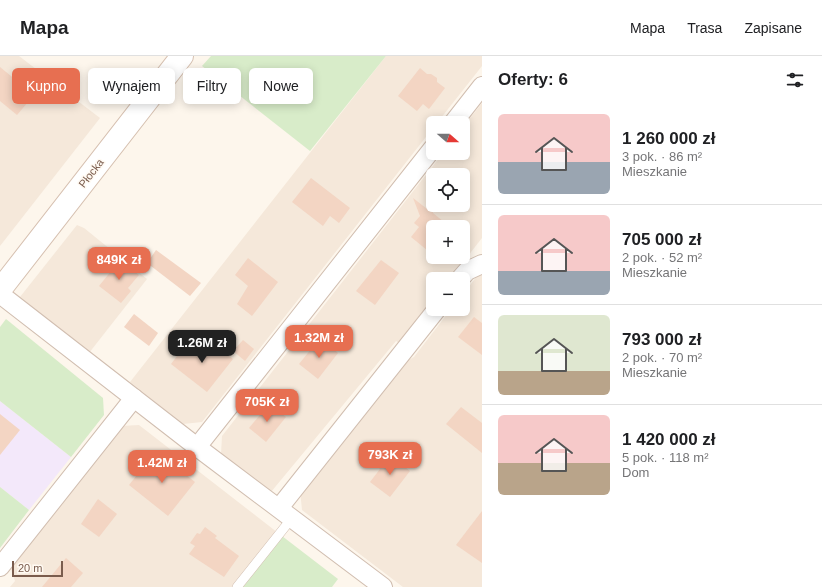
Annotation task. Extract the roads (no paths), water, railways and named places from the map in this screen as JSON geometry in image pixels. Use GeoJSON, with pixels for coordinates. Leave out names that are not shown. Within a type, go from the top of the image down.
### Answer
{"type":"FeatureCollection","features":[{"type":"Feature","properties":{"kind":"street","name":"Płocka"},"geometry":{"type":"LineString","coordinates":[[0,290],[182,56]]}},
{"type":"Feature","properties":{"kind":"street"},"geometry":{"type":"LineString","coordinates":[[458,116],[482,86]]}},
{"type":"Feature","properties":{"kind":"street"},"geometry":{"type":"LineString","coordinates":[[196,447],[426,157]]}},
{"type":"Feature","properties":{"kind":"street"},"geometry":{"type":"LineString","coordinates":[[466,272],[482,264]]}},
{"type":"Feature","properties":{"kind":"street"},"geometry":{"type":"LineString","coordinates":[[0,294],[196,447],[383,587]]}},
{"type":"Feature","properties":{"kind":"street"},"geometry":{"type":"LineString","coordinates":[[285,513],[432,316]]}},
{"type":"Feature","properties":{"kind":"street"},"geometry":{"type":"LineString","coordinates":[[0,567],[134,398]]}},
{"type":"Feature","properties":{"kind":"lane"},"geometry":{"type":"LineString","coordinates":[[237,587],[285,513]]}}]}
